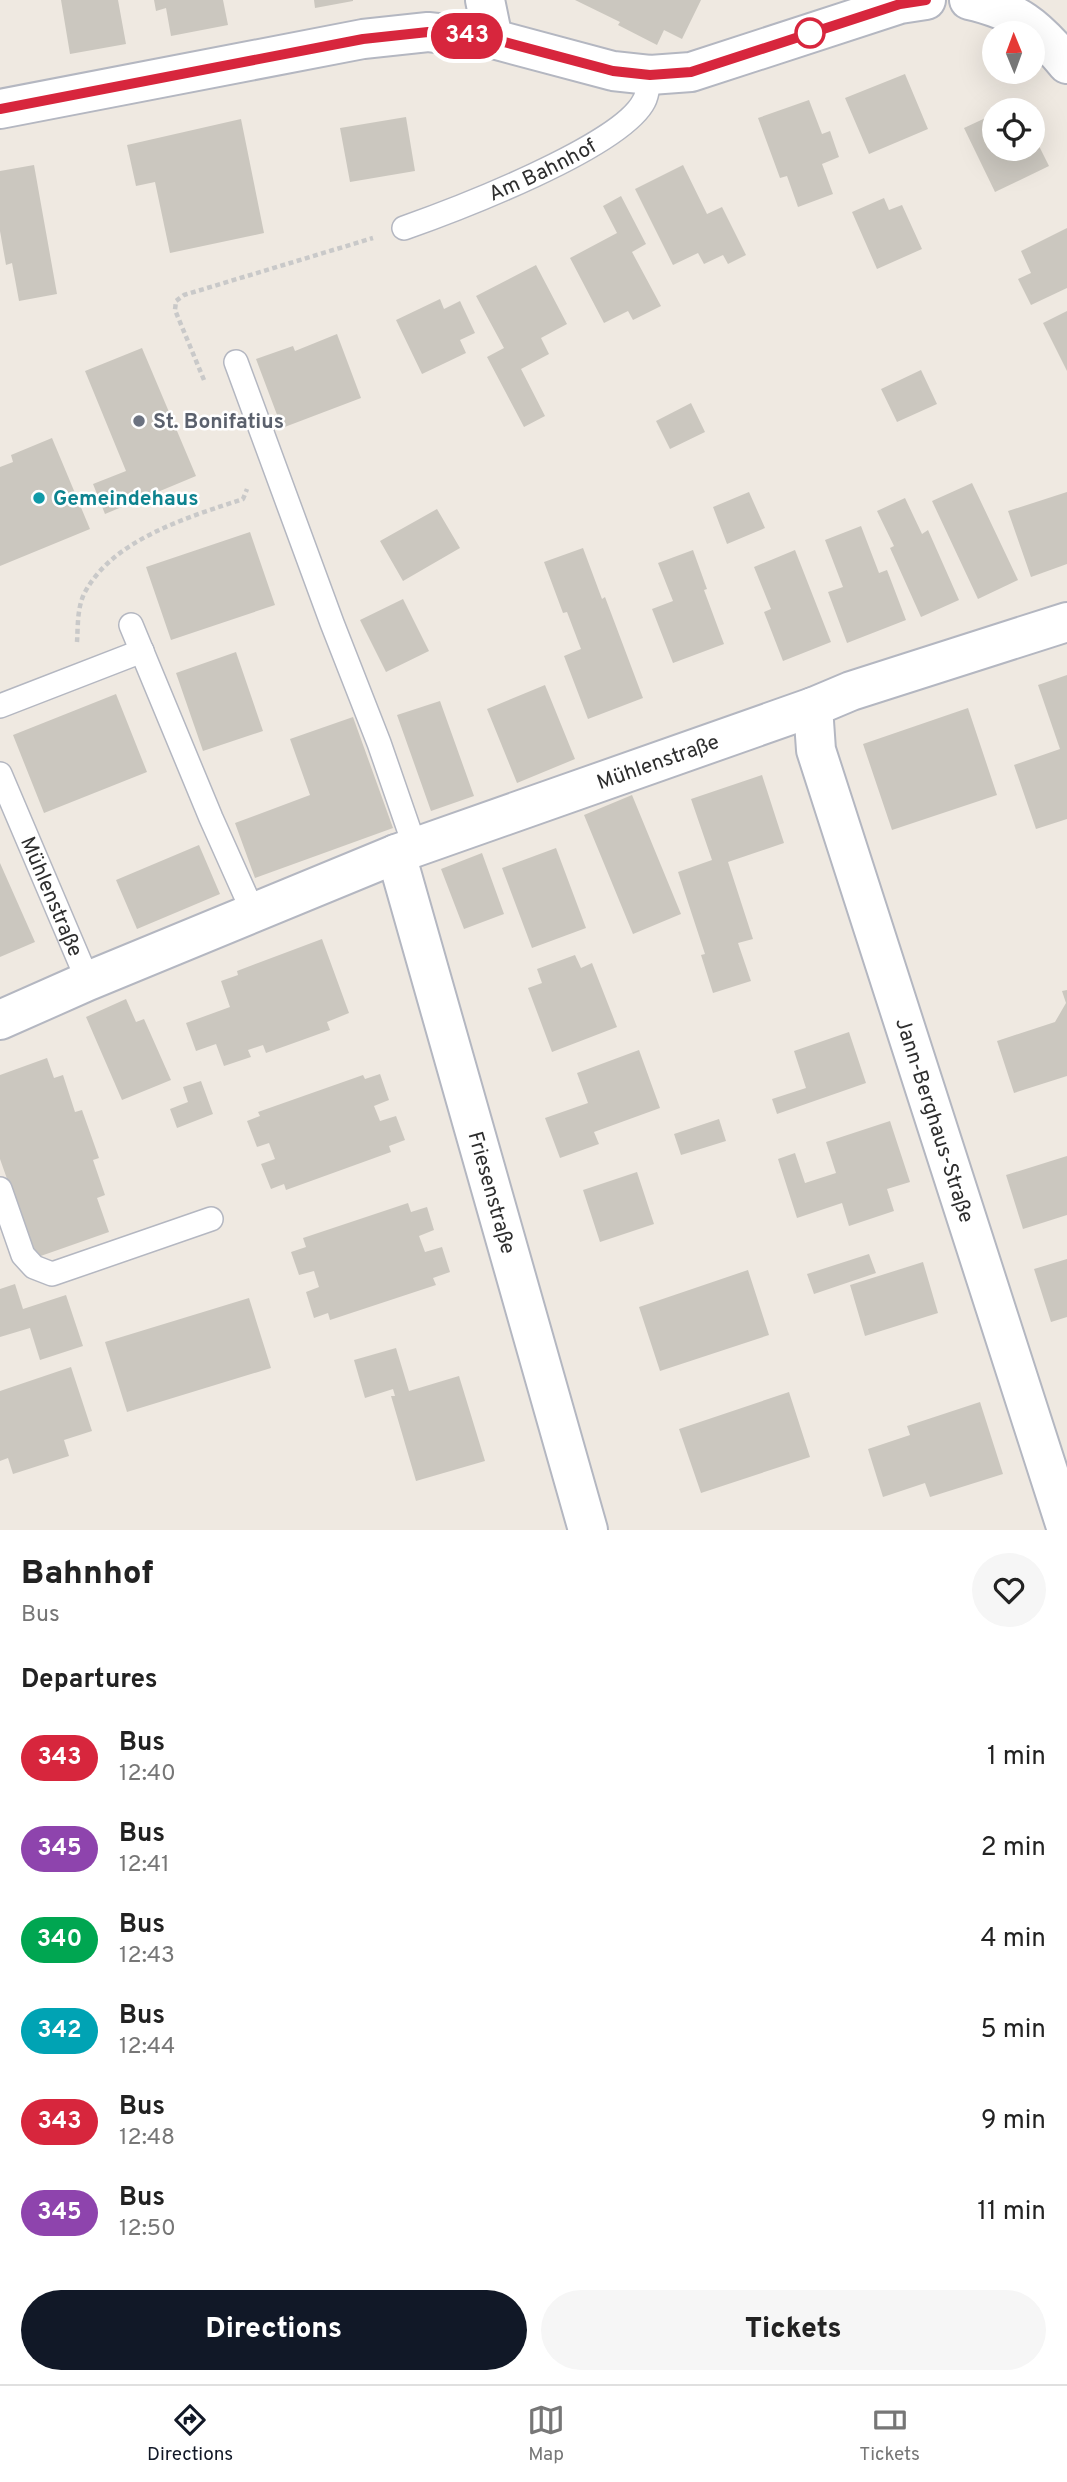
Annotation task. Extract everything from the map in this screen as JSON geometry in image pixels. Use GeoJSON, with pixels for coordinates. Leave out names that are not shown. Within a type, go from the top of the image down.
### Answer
{"type":"FeatureCollection","features":[{"type":"Feature","properties":{"kind":"street"},"geometry":{"type":"LineString","coordinates":[[485,0],[493,39]]}},
{"type":"Feature","properties":{"kind":"street"},"geometry":{"type":"LineString","coordinates":[[0,109],[363,39],[428,32],[493,39],[613,71],[650,75],[691,72],[900,4],[926,0]]}},
{"type":"Feature","properties":{"kind":"street"},"geometry":{"type":"LineString","coordinates":[[989,2],[1032,25],[1067,64]]}},
{"type":"Feature","properties":{"kind":"street","name":"Mühlenstraße"},"geometry":{"type":"LineString","coordinates":[[0,1020],[253,912],[405,851],[813,707],[851,691],[1067,622]]}},
{"type":"Feature","properties":{"kind":"street","name":"Jann-Berghaus-Straße"},"geometry":{"type":"LineString","coordinates":[[813,707],[816,750],[1067,1530]]}},
{"type":"Feature","properties":{"kind":"street","name":"Friesenstraße"},"geometry":{"type":"LineString","coordinates":[[405,851],[589,1530]]}},
{"type":"Feature","properties":{"kind":"lane","name":"Am Bahnhof"},"geometry":{"type":"LineString","coordinates":[[404,228],[455,210],[603,139],[628,120],[644,101],[650,75]]}},
{"type":"Feature","properties":{"kind":"lane"},"geometry":{"type":"LineString","coordinates":[[236,362],[379,743],[405,851]]}},
{"type":"Feature","properties":{"kind":"lane"},"geometry":{"type":"LineString","coordinates":[[131,625],[253,912]]}},
{"type":"Feature","properties":{"kind":"lane"},"geometry":{"type":"LineString","coordinates":[[0,706],[142,651]]}},
{"type":"Feature","properties":{"kind":"lane","name":"Mühlenstraße"},"geometry":{"type":"LineString","coordinates":[[0,774],[88,981]]}},
{"type":"Feature","properties":{"kind":"lane"},"geometry":{"type":"LineString","coordinates":[[0,1189],[23,1255],[34,1267],[52,1275],[211,1219]]}},
{"type":"Feature","properties":{"kind":"path"},"geometry":{"type":"LineString","coordinates":[[206,386],[175,310],[176,301],[184,295],[404,228]]}},
{"type":"Feature","properties":{"kind":"path"},"geometry":{"type":"LineString","coordinates":[[72,647],[77,642],[78,616],[83,596],[97,574],[135,543],[178,520],[243,499],[247,487]]}},
{"type":"Feature","properties":{"kind":"building"},"geometry":{"type":"Polygon","coordinates":[[[61,0],[118,0],[126,44],[70,54],[61,0]]]}},
{"type":"Feature","properties":{"kind":"building"},"geometry":{"type":"Polygon","coordinates":[[[154,0],[223,0],[228,25],[171,36],[166,8],[156,11],[154,0]]]}},
{"type":"Feature","properties":{"kind":"building"},"geometry":{"type":"Polygon","coordinates":[[[314,0],[353,0],[353,1],[315,8],[314,0]]]}},
{"type":"Feature","properties":{"kind":"building"},"geometry":{"type":"Polygon","coordinates":[[[575,0],[701,0],[682,39],[664,30],[657,45],[618,25],[620,22],[575,0]]]}},
{"type":"Feature","properties":{"kind":"building"},"geometry":{"type":"Polygon","coordinates":[[[905,74],[928,129],[869,154],[845,98],[905,74]]]}},
{"type":"Feature","properties":{"kind":"building"},"geometry":{"type":"Polygon","coordinates":[[[809,100],[822,134],[830,131],[839,157],[822,164],[833,194],[798,207],[787,176],[780,178],[758,118],[809,100]]]}},
{"type":"Feature","properties":{"kind":"building"},"geometry":{"type":"Polygon","coordinates":[[[406,117],[415,171],[350,182],[340,128],[406,117]]]}},
{"type":"Feature","properties":{"kind":"building"},"geometry":{"type":"Polygon","coordinates":[[[241,119],[264,233],[170,253],[155,182],[136,186],[127,145],[241,119]]]}},
{"type":"Feature","properties":{"kind":"building"},"geometry":{"type":"Polygon","coordinates":[[[982,120],[982,161],[1045,161],[1045,158],[1049,166],[995,192],[964,128],[982,120]]]}},
{"type":"Feature","properties":{"kind":"building"},"geometry":{"type":"Polygon","coordinates":[[[34,165],[57,294],[19,301],[12,263],[6,265],[0,231],[0,171],[34,165]]]}},
{"type":"Feature","properties":{"kind":"building"},"geometry":{"type":"Polygon","coordinates":[[[683,165],[707,214],[722,207],[746,255],[728,264],[723,255],[704,264],[698,253],[673,265],[635,189],[683,165]]]}},
{"type":"Feature","properties":{"kind":"building"},"geometry":{"type":"Polygon","coordinates":[[[621,196],[646,244],[632,252],[661,306],[633,320],[628,311],[604,323],[570,258],[617,233],[603,206],[621,196]]]}},
{"type":"Feature","properties":{"kind":"building"},"geometry":{"type":"Polygon","coordinates":[[[884,198],[889,210],[902,205],[922,249],[877,269],[852,212],[884,198]]]}},
{"type":"Feature","properties":{"kind":"building"},"geometry":{"type":"Polygon","coordinates":[[[1067,228],[1067,288],[1031,305],[1018,279],[1031,273],[1021,251],[1067,228]]]}},
{"type":"Feature","properties":{"kind":"building"},"geometry":{"type":"Polygon","coordinates":[[[536,265],[567,324],[541,338],[549,354],[521,369],[545,416],[524,427],[487,357],[504,348],[476,296],[536,265]]]}},
{"type":"Feature","properties":{"kind":"building"},"geometry":{"type":"Polygon","coordinates":[[[440,299],[444,309],[460,301],[475,333],[460,340],[466,353],[422,374],[396,320],[440,299]]]}},
{"type":"Feature","properties":{"kind":"building"},"geometry":{"type":"Polygon","coordinates":[[[1067,311],[1067,371],[1043,323],[1067,311]]]}},
{"type":"Feature","properties":{"kind":"building"},"geometry":{"type":"Polygon","coordinates":[[[337,334],[361,398],[282,428],[256,359],[293,346],[295,351],[337,334]]]}},
{"type":"Feature","properties":{"kind":"building","name":"St. Bonifatius"},"geometry":{"type":"Polygon","coordinates":[[[142,348],[196,476],[105,514],[93,484],[126,471],[85,371],[142,348]]]}},
{"type":"Feature","properties":{"kind":"building"},"geometry":{"type":"Polygon","coordinates":[[[921,370],[937,404],[897,422],[881,389],[921,370]]]}},
{"type":"Feature","properties":{"kind":"building"},"geometry":{"type":"Polygon","coordinates":[[[691,403],[705,432],[670,449],[656,421],[691,403]]]}},
{"type":"Feature","properties":{"kind":"building","name":"Gemeindehaus"},"geometry":{"type":"Polygon","coordinates":[[[52,438],[90,529],[0,566],[0,467],[13,462],[11,455],[52,438]]]}},
{"type":"Feature","properties":{"kind":"building"},"geometry":{"type":"Polygon","coordinates":[[[972,483],[1018,580],[978,599],[932,501],[972,483]]]}},
{"type":"Feature","properties":{"kind":"building"},"geometry":{"type":"Polygon","coordinates":[[[749,492],[765,528],[727,544],[713,507],[749,492]]]}},
{"type":"Feature","properties":{"kind":"building"},"geometry":{"type":"Polygon","coordinates":[[[1067,492],[1067,564],[1031,577],[1008,511],[1067,492]]]}},
{"type":"Feature","properties":{"kind":"building"},"geometry":{"type":"Polygon","coordinates":[[[905,498],[922,534],[928,530],[959,600],[921,617],[890,548],[894,546],[877,511],[905,498]]]}},
{"type":"Feature","properties":{"kind":"building"},"geometry":{"type":"Polygon","coordinates":[[[437,509],[460,548],[403,581],[380,541],[437,509]]]}},
{"type":"Feature","properties":{"kind":"building"},"geometry":{"type":"Polygon","coordinates":[[[861,526],[879,573],[887,570],[906,620],[847,643],[828,592],[843,587],[825,540],[861,526]]]}},
{"type":"Feature","properties":{"kind":"building"},"geometry":{"type":"Polygon","coordinates":[[[250,532],[275,605],[171,640],[146,567],[250,532]]]}},
{"type":"Feature","properties":{"kind":"building"},"geometry":{"type":"Polygon","coordinates":[[[583,548],[602,599],[605,597],[643,698],[588,719],[564,656],[581,649],[567,612],[563,613],[544,562],[583,548]]]}},
{"type":"Feature","properties":{"kind":"building"},"geometry":{"type":"Polygon","coordinates":[[[693,550],[724,644],[673,663],[652,609],[673,601],[658,563],[693,550]]]}},
{"type":"Feature","properties":{"kind":"building"},"geometry":{"type":"Polygon","coordinates":[[[795,550],[831,642],[783,661],[764,612],[771,609],[754,567],[795,550]]]}},
{"type":"Feature","properties":{"kind":"building"},"geometry":{"type":"Polygon","coordinates":[[[403,599],[429,651],[386,672],[360,620],[403,599]]]}},
{"type":"Feature","properties":{"kind":"building"},"geometry":{"type":"Polygon","coordinates":[[[236,652],[263,731],[203,751],[176,673],[236,652]]]}},
{"type":"Feature","properties":{"kind":"building"},"geometry":{"type":"Polygon","coordinates":[[[1067,675],[1067,819],[1036,829],[1014,765],[1060,749],[1038,685],[1067,675]]]}},
{"type":"Feature","properties":{"kind":"building"},"geometry":{"type":"Polygon","coordinates":[[[545,685],[575,759],[517,783],[487,709],[545,685]]]}},
{"type":"Feature","properties":{"kind":"building"},"geometry":{"type":"Polygon","coordinates":[[[116,694],[147,772],[44,813],[13,735],[116,694]]]}},
{"type":"Feature","properties":{"kind":"building"},"geometry":{"type":"Polygon","coordinates":[[[440,701],[474,796],[431,811],[397,715],[440,701]]]}},
{"type":"Feature","properties":{"kind":"building"},"geometry":{"type":"Polygon","coordinates":[[[968,708],[997,795],[892,830],[863,744],[968,708]]]}},
{"type":"Feature","properties":{"kind":"building"},"geometry":{"type":"Polygon","coordinates":[[[353,717],[393,828],[255,878],[235,823],[310,795],[290,739],[353,717]]]}},
{"type":"Feature","properties":{"kind":"building"},"geometry":{"type":"Polygon","coordinates":[[[762,775],[784,843],[728,862],[753,939],[738,943],[751,981],[713,993],[701,955],[705,954],[678,872],[712,860],[691,799],[762,775]]]}},
{"type":"Feature","properties":{"kind":"building"},"geometry":{"type":"Polygon","coordinates":[[[632,795],[681,914],[633,934],[584,815],[632,795]]]}},
{"type":"Feature","properties":{"kind":"building"},"geometry":{"type":"Polygon","coordinates":[[[199,845],[220,894],[137,929],[116,880],[199,845]]]}},
{"type":"Feature","properties":{"kind":"building"},"geometry":{"type":"Polygon","coordinates":[[[556,848],[586,928],[532,948],[502,868],[556,848]]]}},
{"type":"Feature","properties":{"kind":"building"},"geometry":{"type":"Polygon","coordinates":[[[482,853],[504,914],[464,929],[441,869],[482,853]]]}},
{"type":"Feature","properties":{"kind":"building"},"geometry":{"type":"Polygon","coordinates":[[[0,863],[35,942],[0,957],[0,863]]]}},
{"type":"Feature","properties":{"kind":"building"},"geometry":{"type":"Polygon","coordinates":[[[322,939],[349,1013],[327,1022],[330,1030],[266,1053],[263,1045],[248,1050],[251,1057],[224,1066],[216,1044],[196,1051],[186,1023],[230,1007],[221,981],[238,975],[237,971],[322,939]]]}},
{"type":"Feature","properties":{"kind":"building"},"geometry":{"type":"Polygon","coordinates":[[[575,955],[581,968],[592,963],[617,1027],[552,1052],[528,988],[542,983],[537,969],[575,955]]]}},
{"type":"Feature","properties":{"kind":"building"},"geometry":{"type":"Polygon","coordinates":[[[1067,990],[1067,1076],[1014,1093],[997,1041],[1055,1022],[1066,1003],[1062,991],[1067,990]]]}},
{"type":"Feature","properties":{"kind":"building"},"geometry":{"type":"Polygon","coordinates":[[[126,999],[136,1022],[144,1019],[171,1080],[122,1100],[86,1017],[126,999]]]}},
{"type":"Feature","properties":{"kind":"building"},"geometry":{"type":"Polygon","coordinates":[[[849,1032],[866,1083],[777,1114],[772,1099],[806,1088],[794,1051],[849,1032]]]}},
{"type":"Feature","properties":{"kind":"building"},"geometry":{"type":"Polygon","coordinates":[[[639,1050],[660,1108],[594,1132],[599,1144],[560,1158],[545,1118],[588,1103],[577,1073],[639,1050]]]}},
{"type":"Feature","properties":{"kind":"building"},"geometry":{"type":"Polygon","coordinates":[[[47,1058],[54,1078],[63,1075],[75,1112],[82,1110],[99,1158],[93,1160],[105,1195],[97,1198],[109,1232],[35,1258],[0,1159],[0,1075],[47,1058]]]}},
{"type":"Feature","properties":{"kind":"building"},"geometry":{"type":"Polygon","coordinates":[[[380,1074],[389,1100],[374,1106],[380,1121],[396,1116],[405,1140],[389,1146],[391,1152],[286,1190],[284,1184],[271,1189],[261,1164],[275,1159],[269,1143],[257,1147],[247,1121],[260,1116],[258,1112],[363,1075],[365,1079],[380,1074]]]}},
{"type":"Feature","properties":{"kind":"building"},"geometry":{"type":"Polygon","coordinates":[[[201,1081],[213,1114],[177,1128],[170,1109],[188,1102],[183,1087],[201,1081]]]}},
{"type":"Feature","properties":{"kind":"building"},"geometry":{"type":"Polygon","coordinates":[[[719,1119],[726,1141],[681,1155],[674,1134],[719,1119]]]}},
{"type":"Feature","properties":{"kind":"building"},"geometry":{"type":"Polygon","coordinates":[[[890,1121],[910,1182],[887,1189],[894,1211],[849,1226],[842,1203],[797,1218],[778,1159],[795,1153],[805,1183],[836,1173],[826,1142],[890,1121]]]}},
{"type":"Feature","properties":{"kind":"building"},"geometry":{"type":"Polygon","coordinates":[[[1067,1156],[1067,1215],[1023,1229],[1006,1175],[1067,1156]]]}},
{"type":"Feature","properties":{"kind":"building"},"geometry":{"type":"Polygon","coordinates":[[[637,1172],[654,1224],[600,1242],[583,1190],[637,1172]]]}},
{"type":"Feature","properties":{"kind":"building"},"geometry":{"type":"Polygon","coordinates":[[[408,1203],[411,1212],[427,1207],[434,1230],[419,1236],[425,1252],[442,1247],[450,1272],[433,1278],[436,1285],[330,1320],[328,1313],[314,1318],[306,1292],[319,1287],[314,1271],[299,1275],[291,1252],[306,1247],[303,1238],[408,1203]]]}},
{"type":"Feature","properties":{"kind":"building"},"geometry":{"type":"Polygon","coordinates":[[[869,1254],[876,1273],[814,1294],[807,1274],[869,1254]]]}},
{"type":"Feature","properties":{"kind":"building"},"geometry":{"type":"Polygon","coordinates":[[[1067,1259],[1067,1317],[1051,1322],[1034,1269],[1067,1259]]]}},
{"type":"Feature","properties":{"kind":"building"},"geometry":{"type":"Polygon","coordinates":[[[923,1262],[938,1313],[865,1336],[850,1285],[923,1262]]]}},
{"type":"Feature","properties":{"kind":"building"},"geometry":{"type":"Polygon","coordinates":[[[748,1270],[769,1335],[660,1371],[639,1307],[748,1270]]]}},
{"type":"Feature","properties":{"kind":"building"},"geometry":{"type":"Polygon","coordinates":[[[15,1284],[23,1309],[66,1295],[83,1346],[40,1360],[30,1328],[0,1337],[0,1289],[15,1284]]]}},
{"type":"Feature","properties":{"kind":"building"},"geometry":{"type":"Polygon","coordinates":[[[249,1298],[271,1368],[127,1412],[105,1342],[249,1298]]]}},
{"type":"Feature","properties":{"kind":"building"},"geometry":{"type":"Polygon","coordinates":[[[396,1348],[409,1391],[459,1376],[485,1461],[416,1481],[391,1396],[395,1396],[393,1389],[365,1398],[354,1360],[396,1348]]]}},
{"type":"Feature","properties":{"kind":"building"},"geometry":{"type":"Polygon","coordinates":[[[71,1367],[92,1431],[64,1440],[69,1456],[13,1474],[8,1458],[0,1461],[0,1391],[71,1367]]]}},
{"type":"Feature","properties":{"kind":"building"},"geometry":{"type":"Polygon","coordinates":[[[789,1392],[810,1457],[701,1493],[679,1429],[789,1392]]]}},
{"type":"Feature","properties":{"kind":"building"},"geometry":{"type":"Polygon","coordinates":[[[980,1402],[1003,1474],[930,1497],[925,1483],[883,1497],[868,1449],[910,1435],[907,1426],[980,1402]]]}},
{"type":"Feature","properties":{"kind":"bus line","name":"343"},"geometry":{"type":"LineString","coordinates":[[0,109],[363,39],[428,32],[493,39],[613,71],[650,75],[691,72],[900,4],[926,0]]}},
{"type":"Feature","properties":{"kind":"place","name":"St. Bonifatius"},"geometry":{"type":"Point","coordinates":[139,421]}},
{"type":"Feature","properties":{"kind":"place","name":"Gemeindehaus"},"geometry":{"type":"Point","coordinates":[39,498]}}]}
